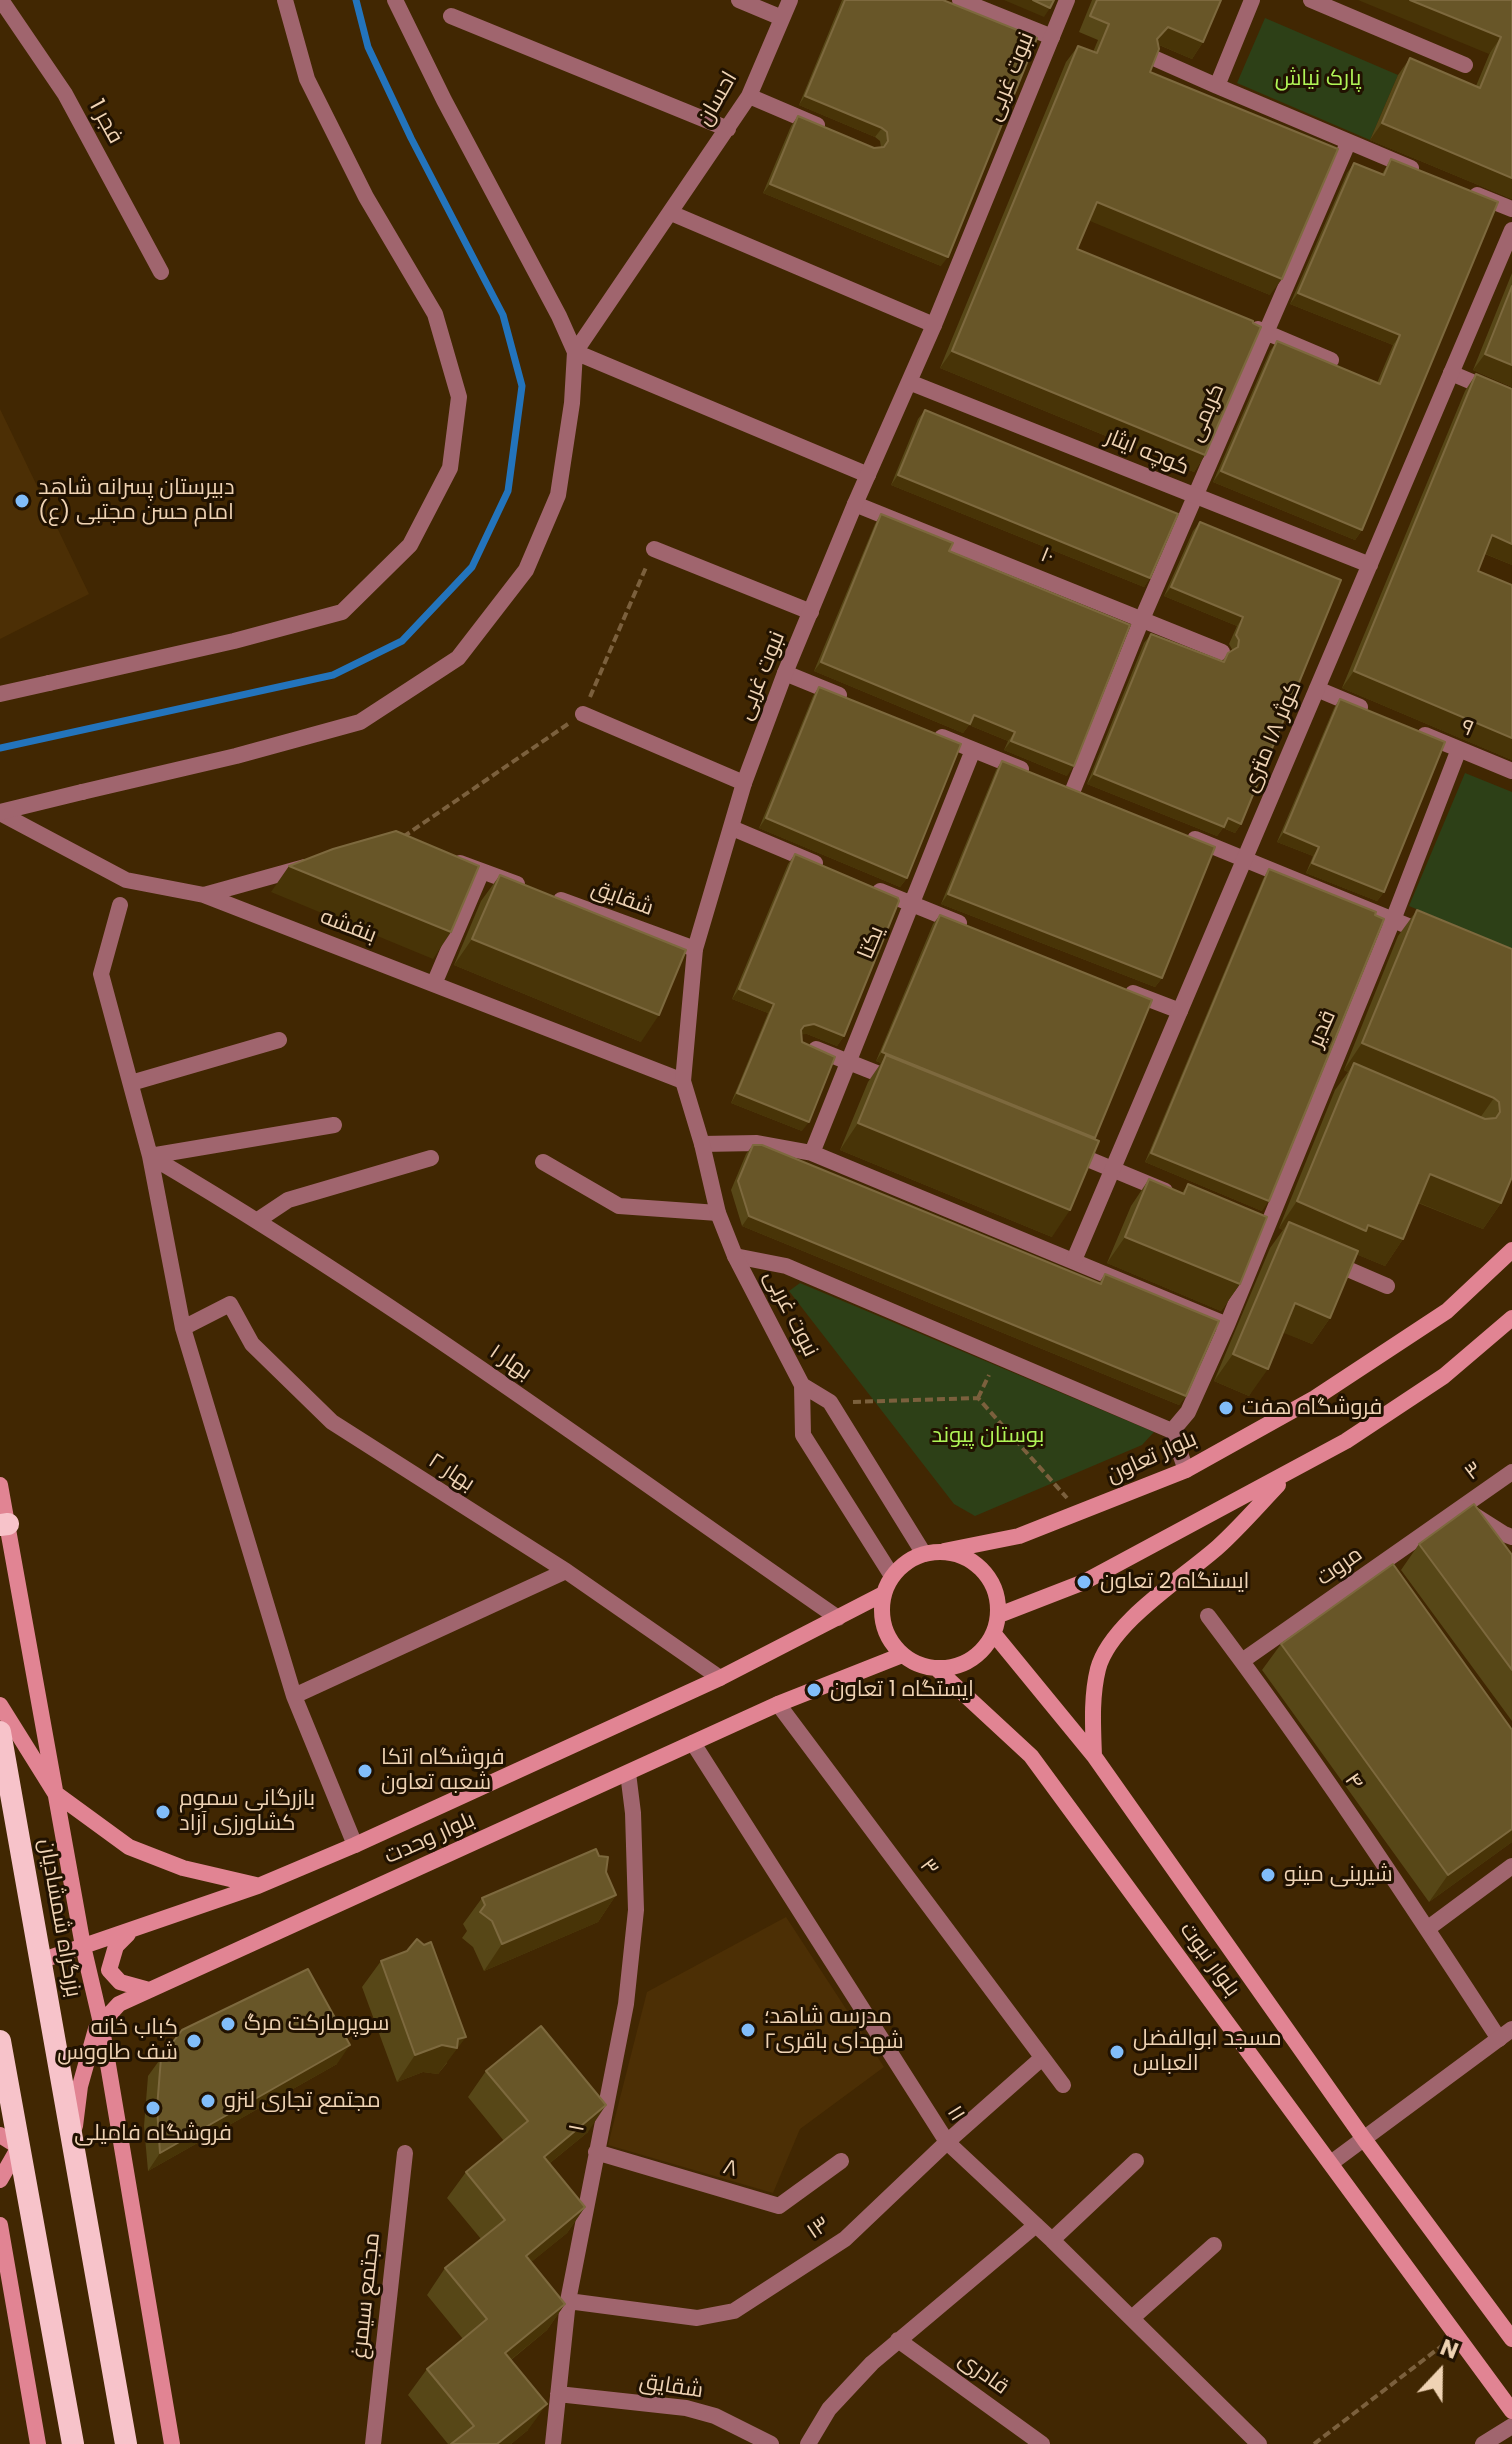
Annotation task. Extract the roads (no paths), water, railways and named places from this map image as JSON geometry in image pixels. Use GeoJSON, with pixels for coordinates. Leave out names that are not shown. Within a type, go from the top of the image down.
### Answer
{"type":"FeatureCollection","features":[{"type":"Feature","properties":{"kind":"highway","name":"بزرگراه شمشادیان"},"geometry":{"type":"LineString","coordinates":[[0,1732],[126,2444]]}},
{"type":"Feature","properties":{"kind":"highway"},"geometry":{"type":"LineString","coordinates":[[0,2041],[73,2444]]}},
{"type":"Feature","properties":{"kind":"main road","name":"بلوار تعاون"},"geometry":{"type":"LineString","coordinates":[[944,1551],[1019,1536],[1186,1470],[1315,1398],[1447,1311],[1512,1250]]}},
{"type":"Feature","properties":{"kind":"main road"},"geometry":{"type":"LineString","coordinates":[[999,1615],[1084,1582],[1346,1441],[1444,1376],[1512,1318]]}},
{"type":"Feature","properties":{"kind":"main road"},"geometry":{"type":"LineString","coordinates":[[1094,1756],[1094,1696],[1098,1667],[1114,1640],[1144,1607],[1219,1546],[1289,1473]]}},
{"type":"Feature","properties":{"kind":"main road"},"geometry":{"type":"LineString","coordinates":[[0,1485],[4,1524],[83,1946],[101,2023],[172,2444]]}},
{"type":"Feature","properties":{"kind":"main road"},"geometry":{"type":"LineString","coordinates":[[944,1551],[970,1561],[990,1579],[997,1597],[999,1615],[994,1634],[987,1646],[965,1663],[937,1669],[918,1665],[902,1655],[884,1627],[881,1611],[883,1594],[892,1576],[906,1562],[924,1554],[944,1551]]}},
{"type":"Feature","properties":{"kind":"main road","name":"بلوار وحدت"},"geometry":{"type":"LineString","coordinates":[[40,1961],[258,1886],[355,1845],[720,1678],[883,1594]]}},
{"type":"Feature","properties":{"kind":"main road","name":"بلوار نبوت"},"geometry":{"type":"LineString","coordinates":[[994,1634],[1094,1756],[1364,2139],[1512,2339]]}},
{"type":"Feature","properties":{"kind":"main road","name":"بلوار وحدت"},"geometry":{"type":"LineString","coordinates":[[101,2023],[119,2004],[149,1990],[778,1704],[902,1655]]}},
{"type":"Feature","properties":{"kind":"main road","name":"بلوار نبوت"},"geometry":{"type":"LineString","coordinates":[[937,1669],[1031,1756],[1512,2411]]}},
{"type":"Feature","properties":{"kind":"main road"},"geometry":{"type":"LineString","coordinates":[[0,1705],[55,1793],[129,1847],[183,1868],[258,1886]]}},
{"type":"Feature","properties":{"kind":"main road"},"geometry":{"type":"LineString","coordinates":[[132,1930],[116,1946],[109,1970],[120,1982],[149,1990]]}},
{"type":"Feature","properties":{"kind":"main road"},"geometry":{"type":"LineString","coordinates":[[72,2147],[80,2086],[96,2029],[101,2023]]}},
{"type":"Feature","properties":{"kind":"main road"},"geometry":{"type":"LineString","coordinates":[[0,2135],[19,2147],[0,2180]]}},
{"type":"Feature","properties":{"kind":"main road"},"geometry":{"type":"LineString","coordinates":[[0,2225],[38,2444]]}},
{"type":"Feature","properties":{"kind":"street","name":"فجر 1"},"geometry":{"type":"LineString","coordinates":[[1,0],[65,94],[161,272]]}},
{"type":"Feature","properties":{"kind":"street"},"geometry":{"type":"LineString","coordinates":[[0,694],[234,641],[342,612],[410,545],[450,468],[459,397],[435,314],[366,197],[307,79],[285,0]]}},
{"type":"Feature","properties":{"kind":"street"},"geometry":{"type":"LineString","coordinates":[[0,813],[236,756],[360,722],[458,658],[526,570],[558,495],[572,403],[575,352],[395,0]]}},
{"type":"Feature","properties":{"kind":"street"},"geometry":{"type":"LineString","coordinates":[[739,0],[782,18]]}},
{"type":"Feature","properties":{"kind":"street","name":"احسان"},"geometry":{"type":"LineString","coordinates":[[575,352],[749,96],[790,0]]}},
{"type":"Feature","properties":{"kind":"street"},"geometry":{"type":"LineString","coordinates":[[960,0],[1052,37]]}},
{"type":"Feature","properties":{"kind":"street","name":"نبوت غربی"},"geometry":{"type":"LineString","coordinates":[[892,1576],[803,1435],[802,1385],[735,1256],[718,1213],[683,1081],[695,949],[744,783],[785,673],[934,325],[1067,0]]}},
{"type":"Feature","properties":{"kind":"street"},"geometry":{"type":"LineString","coordinates":[[1217,86],[1252,0]]}},
{"type":"Feature","properties":{"kind":"street"},"geometry":{"type":"LineString","coordinates":[[1311,0],[1465,65]]}},
{"type":"Feature","properties":{"kind":"street"},"geometry":{"type":"LineString","coordinates":[[451,16],[728,129]]}},
{"type":"Feature","properties":{"kind":"street"},"geometry":{"type":"LineString","coordinates":[[1156,59],[1430,176]]}},
{"type":"Feature","properties":{"kind":"street"},"geometry":{"type":"LineString","coordinates":[[749,96],[830,130]]}},
{"type":"Feature","properties":{"kind":"street","name":"کریمی"},"geometry":{"type":"LineString","coordinates":[[1073,790],[1142,619],[1348,143]]}},
{"type":"Feature","properties":{"kind":"street"},"geometry":{"type":"LineString","coordinates":[[1457,187],[1512,209]]}},
{"type":"Feature","properties":{"kind":"street"},"geometry":{"type":"LineString","coordinates":[[671,213],[934,325]]}},
{"type":"Feature","properties":{"kind":"street","name":"کوثر ۱۸ متری"},"geometry":{"type":"LineString","coordinates":[[1074,1260],[1512,230]]}},
{"type":"Feature","properties":{"kind":"street"},"geometry":{"type":"LineString","coordinates":[[1238,321],[1331,360]]}},
{"type":"Feature","properties":{"kind":"street"},"geometry":{"type":"LineString","coordinates":[[575,352],[868,475]]}},
{"type":"Feature","properties":{"kind":"street"},"geometry":{"type":"LineString","coordinates":[[1451,373],[1512,399]]}},
{"type":"Feature","properties":{"kind":"street","name":"کوچه ایثار"},"geometry":{"type":"LineString","coordinates":[[909,382],[1370,565]]}},
{"type":"Feature","properties":{"kind":"street","name":"۱۰"},"geometry":{"type":"LineString","coordinates":[[855,504],[1222,652]]}},
{"type":"Feature","properties":{"kind":"street"},"geometry":{"type":"LineString","coordinates":[[654,549],[811,612]]}},
{"type":"Feature","properties":{"kind":"street"},"geometry":{"type":"LineString","coordinates":[[785,673],[858,703]]}},
{"type":"Feature","properties":{"kind":"street"},"geometry":{"type":"LineString","coordinates":[[1317,689],[1374,713]]}},
{"type":"Feature","properties":{"kind":"street"},"geometry":{"type":"LineString","coordinates":[[583,714],[744,783]]}},
{"type":"Feature","properties":{"kind":"street","name":"۹"},"geometry":{"type":"LineString","coordinates":[[1417,731],[1512,771]]}},
{"type":"Feature","properties":{"kind":"street"},"geometry":{"type":"LineString","coordinates":[[930,732],[1030,773]]}},
{"type":"Feature","properties":{"kind":"street","name":"قدیر"},"geometry":{"type":"LineString","coordinates":[[1172,1431],[1188,1412],[1264,1233],[1335,1078],[1459,749]]}},
{"type":"Feature","properties":{"kind":"street","name":"یکتا"},"geometry":{"type":"LineString","coordinates":[[812,1153],[973,750]]}},
{"type":"Feature","properties":{"kind":"street","name":"بنفشه"},"geometry":{"type":"LineString","coordinates":[[0,813],[126,880],[204,895],[683,1081]]}},
{"type":"Feature","properties":{"kind":"street"},"geometry":{"type":"LineString","coordinates":[[732,828],[829,869]]}},
{"type":"Feature","properties":{"kind":"street"},"geometry":{"type":"LineString","coordinates":[[1173,831],[1446,941]]}},
{"type":"Feature","properties":{"kind":"street","name":"شقایق"},"geometry":{"type":"LineString","coordinates":[[441,855],[695,949]]}},
{"type":"Feature","properties":{"kind":"street"},"geometry":{"type":"LineString","coordinates":[[204,895],[324,861]]}},
{"type":"Feature","properties":{"kind":"street"},"geometry":{"type":"LineString","coordinates":[[434,984],[482,871]]}},
{"type":"Feature","properties":{"kind":"street"},"geometry":{"type":"LineString","coordinates":[[870,887],[968,927]]}},
{"type":"Feature","properties":{"kind":"street"},"geometry":{"type":"LineString","coordinates":[[120,905],[101,974],[150,1156],[183,1328],[294,1696],[355,1845]]}},
{"type":"Feature","properties":{"kind":"street"},"geometry":{"type":"LineString","coordinates":[[1123,989],[1180,1011]]}},
{"type":"Feature","properties":{"kind":"street"},"geometry":{"type":"LineString","coordinates":[[131,1083],[279,1040]]}},
{"type":"Feature","properties":{"kind":"street"},"geometry":{"type":"LineString","coordinates":[[804,1044],[907,1085]]}},
{"type":"Feature","properties":{"kind":"street"},"geometry":{"type":"LineString","coordinates":[[150,1156],[334,1125]]}},
{"type":"Feature","properties":{"kind":"street"},"geometry":{"type":"LineString","coordinates":[[702,1144],[757,1143],[812,1153],[1227,1325]]}},
{"type":"Feature","properties":{"kind":"street"},"geometry":{"type":"LineString","coordinates":[[1054,1145],[1181,1198]]}},
{"type":"Feature","properties":{"kind":"street","name":"بهار ۱"},"geometry":{"type":"LineString","coordinates":[[150,1156],[258,1220],[564,1426],[838,1618]]}},
{"type":"Feature","properties":{"kind":"street"},"geometry":{"type":"LineString","coordinates":[[258,1220],[288,1200],[431,1158]]}},
{"type":"Feature","properties":{"kind":"street"},"geometry":{"type":"LineString","coordinates":[[543,1162],[619,1206],[718,1213]]}},
{"type":"Feature","properties":{"kind":"street"},"geometry":{"type":"LineString","coordinates":[[735,1256],[786,1266],[1172,1431],[1186,1470]]}},
{"type":"Feature","properties":{"kind":"street"},"geometry":{"type":"LineString","coordinates":[[1319,1256],[1387,1286]]}},
{"type":"Feature","properties":{"kind":"street","name":"بهار ۲"},"geometry":{"type":"LineString","coordinates":[[183,1328],[230,1304],[252,1344],[332,1422],[566,1571],[720,1678]]}},
{"type":"Feature","properties":{"kind":"street","name":"نبوت غربی"},"geometry":{"type":"LineString","coordinates":[[802,1385],[830,1402],[924,1554]]}},
{"type":"Feature","properties":{"kind":"street","name":"۳"},"geometry":{"type":"LineString","coordinates":[[1463,1508],[1512,1472]]}},
{"type":"Feature","properties":{"kind":"street"},"geometry":{"type":"LineString","coordinates":[[1463,1508],[1512,1537]]}},
{"type":"Feature","properties":{"kind":"street","name":"مروت"},"geometry":{"type":"LineString","coordinates":[[1242,1661],[1386,1572],[1463,1508]]}},
{"type":"Feature","properties":{"kind":"street"},"geometry":{"type":"LineString","coordinates":[[294,1696],[566,1571]]}},
{"type":"Feature","properties":{"kind":"street","name":"۴"},"geometry":{"type":"LineString","coordinates":[[1208,1616],[1427,1929],[1505,2034]]}},
{"type":"Feature","properties":{"kind":"street","name":"۳"},"geometry":{"type":"LineString","coordinates":[[778,1704],[1063,2085]]}},
{"type":"Feature","properties":{"kind":"street","name":"۱۱"},"geometry":{"type":"LineString","coordinates":[[693,1743],[947,2142],[1052,2240],[1259,2444]]}},
{"type":"Feature","properties":{"kind":"street","name":"۱"},"geometry":{"type":"LineString","coordinates":[[553,2444],[568,2301],[626,2004],[636,1910],[633,1813],[628,1773]]}},
{"type":"Feature","properties":{"kind":"street"},"geometry":{"type":"LineString","coordinates":[[1427,1929],[1512,1866]]}},
{"type":"Feature","properties":{"kind":"street"},"geometry":{"type":"LineString","coordinates":[[1331,2163],[1505,2034]]}},
{"type":"Feature","properties":{"kind":"street","name":"۱۳"},"geometry":{"type":"LineString","coordinates":[[568,2301],[697,2318],[734,2311],[845,2239],[947,2142],[1042,2058]]}},
{"type":"Feature","properties":{"kind":"street","name":"۸"},"geometry":{"type":"LineString","coordinates":[[596,2152],[779,2206],[841,2161]]}},
{"type":"Feature","properties":{"kind":"street","name":"مجتمع سیمرغ"},"geometry":{"type":"LineString","coordinates":[[373,2444],[405,2153]]}},
{"type":"Feature","properties":{"kind":"street"},"geometry":{"type":"LineString","coordinates":[[1052,2240],[1136,2161]]}},
{"type":"Feature","properties":{"kind":"street"},"geometry":{"type":"LineString","coordinates":[[808,2444],[829,2409],[872,2363],[1036,2225]]}},
{"type":"Feature","properties":{"kind":"street"},"geometry":{"type":"LineString","coordinates":[[1132,2318],[1214,2245]]}},
{"type":"Feature","properties":{"kind":"street","name":"قادری"},"geometry":{"type":"LineString","coordinates":[[898,2340],[1042,2444]]}},
{"type":"Feature","properties":{"kind":"street","name":"شقایق"},"geometry":{"type":"LineString","coordinates":[[558,2394],[686,2408],[715,2416],[771,2444]]}},
{"type":"Feature","properties":{"kind":"street"},"geometry":{"type":"LineString","coordinates":[[1483,2444],[1512,2426]]}},
{"type":"Feature","properties":{"kind":"waterway"},"geometry":{"type":"LineString","coordinates":[[0,748],[333,675],[402,641],[472,567],[508,491],[522,386],[503,315],[411,138],[368,47],[356,0]]}},
{"type":"Feature","properties":{"kind":"place","name":"دبیرستان پسرانه شاهد امام حسن مجتبی (ع)"},"geometry":{"type":"Point","coordinates":[22,501]}},
{"type":"Feature","properties":{"kind":"place","name":"فروشگاه هفت"},"geometry":{"type":"Point","coordinates":[1226,1408]}},
{"type":"Feature","properties":{"kind":"place","name":"ایستگاه 2 تعاون"},"geometry":{"type":"Point","coordinates":[1084,1582]}},
{"type":"Feature","properties":{"kind":"place","name":"ایستگاه 1 تعاون"},"geometry":{"type":"Point","coordinates":[814,1690]}},
{"type":"Feature","properties":{"kind":"place","name":"فروشگاه اتکا شعبه تعاون"},"geometry":{"type":"Point","coordinates":[365,1771]}},
{"type":"Feature","properties":{"kind":"place","name":"بازرگانی سموم کشاورزی آزاد"},"geometry":{"type":"Point","coordinates":[163,1812]}},
{"type":"Feature","properties":{"kind":"place","name":"شیرینی مینو"},"geometry":{"type":"Point","coordinates":[1268,1875]}},
{"type":"Feature","properties":{"kind":"place","name":"سوپرمارکت مرگ"},"geometry":{"type":"Point","coordinates":[228,2024]}},
{"type":"Feature","properties":{"kind":"place","name":"مدرسه شاهد؛ شهدای باقری۲"},"geometry":{"type":"Point","coordinates":[748,2030]}},
{"type":"Feature","properties":{"kind":"place","name":"کباب خانه شف طاووس"},"geometry":{"type":"Point","coordinates":[194,2041]}},
{"type":"Feature","properties":{"kind":"place","name":"مسجد ابوالفضل العباس"},"geometry":{"type":"Point","coordinates":[1117,2052]}},
{"type":"Feature","properties":{"kind":"place","name":"مجتمع تجاری لنزو"},"geometry":{"type":"Point","coordinates":[208,2101]}},
{"type":"Feature","properties":{"kind":"place","name":"فروشگاه فامیلی"},"geometry":{"type":"Point","coordinates":[153,2108]}},
{"type":"Feature","properties":{"kind":"park label","name":"پارک نیاش"},"geometry":{"type":"Point","coordinates":[1318,79]}},
{"type":"Feature","properties":{"kind":"park label","name":"بوستان پیوند"},"geometry":{"type":"Point","coordinates":[988,1436]}}]}
